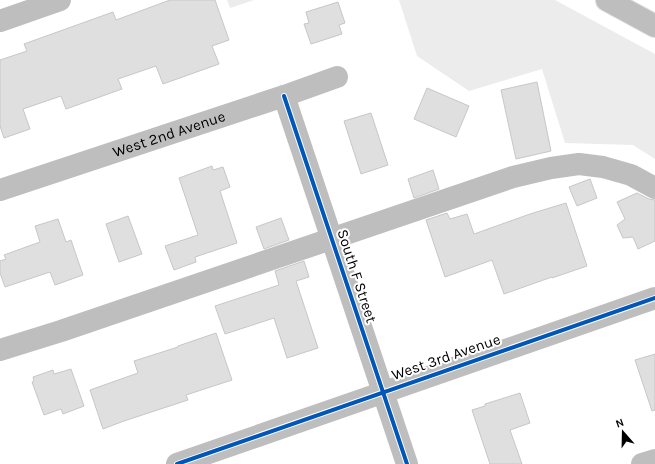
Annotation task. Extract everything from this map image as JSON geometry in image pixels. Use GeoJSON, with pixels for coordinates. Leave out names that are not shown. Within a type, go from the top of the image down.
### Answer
{"type":"FeatureCollection","features":[{"type":"Feature","properties":{"kind":"street"},"geometry":{"type":"LineString","coordinates":[[0,21],[60,0]]}},
{"type":"Feature","properties":{"kind":"street"},"geometry":{"type":"LineString","coordinates":[[607,0],[655,26]]}},
{"type":"Feature","properties":{"kind":"street","name":"West 2nd Avenue"},"geometry":{"type":"LineString","coordinates":[[0,190],[337,77]]}},
{"type":"Feature","properties":{"kind":"street","name":"South F Street"},"geometry":{"type":"LineString","coordinates":[[284,96],[407,464]]}},
{"type":"Feature","properties":{"kind":"street"},"geometry":{"type":"LineString","coordinates":[[0,350],[514,177],[551,168],[579,164],[604,167],[631,175],[655,188]]}},
{"type":"Feature","properties":{"kind":"street","name":"West 3rd Avenue"},"geometry":{"type":"LineString","coordinates":[[177,464],[655,298]]}},
{"type":"Feature","properties":{"kind":"street"},"geometry":{"type":"LineString","coordinates":[[642,464],[655,460]]}},
{"type":"Feature","properties":{"kind":"shaded area"},"geometry":{"type":"Polygon","coordinates":[[[227,0],[254,0],[230,8],[227,0]]]}},
{"type":"Feature","properties":{"kind":"shaded area"},"geometry":{"type":"Polygon","coordinates":[[[399,0],[555,0],[655,54],[655,159],[633,145],[565,143],[542,69],[469,91],[417,56],[399,0]]]}},
{"type":"Feature","properties":{"kind":"building"},"geometry":{"type":"Polygon","coordinates":[[[170,0],[215,0],[229,40],[212,46],[219,64],[163,84],[156,66],[118,79],[122,89],[66,109],[61,96],[23,109],[30,129],[4,138],[0,126],[0,60],[27,51],[24,44],[113,12],[116,20],[170,0]]]}},
{"type":"Feature","properties":{"kind":"building"},"geometry":{"type":"Polygon","coordinates":[[[338,2],[345,23],[339,25],[342,34],[311,44],[304,24],[309,23],[306,12],[338,2]]]}},
{"type":"Feature","properties":{"kind":"building"},"geometry":{"type":"Polygon","coordinates":[[[537,82],[551,151],[516,159],[501,90],[537,82]]]}},
{"type":"Feature","properties":{"kind":"building"},"geometry":{"type":"Polygon","coordinates":[[[427,88],[469,106],[456,137],[414,119],[427,88]]]}},
{"type":"Feature","properties":{"kind":"building"},"geometry":{"type":"Polygon","coordinates":[[[371,113],[388,165],[361,174],[344,121],[371,113]]]}},
{"type":"Feature","properties":{"kind":"building"},"geometry":{"type":"Polygon","coordinates":[[[212,166],[213,170],[223,167],[230,187],[220,191],[237,243],[195,257],[196,262],[174,270],[165,246],[198,235],[179,178],[212,166]]]}},
{"type":"Feature","properties":{"kind":"building"},"geometry":{"type":"Polygon","coordinates":[[[433,170],[439,189],[414,198],[408,179],[433,170]]]}},
{"type":"Feature","properties":{"kind":"building"},"geometry":{"type":"Polygon","coordinates":[[[590,179],[597,198],[577,206],[569,187],[590,179]]]}},
{"type":"Feature","properties":{"kind":"building"},"geometry":{"type":"Polygon","coordinates":[[[637,193],[649,199],[655,200],[655,241],[638,249],[633,237],[623,238],[617,225],[625,219],[617,202],[637,193]]]}},
{"type":"Feature","properties":{"kind":"building"},"geometry":{"type":"Polygon","coordinates":[[[566,203],[587,266],[504,294],[492,260],[445,277],[426,220],[447,213],[450,219],[467,214],[474,234],[566,203]]]}},
{"type":"Feature","properties":{"kind":"building"},"geometry":{"type":"Polygon","coordinates":[[[128,216],[142,254],[119,262],[106,224],[128,216]]]}},
{"type":"Feature","properties":{"kind":"building"},"geometry":{"type":"Polygon","coordinates":[[[281,218],[289,240],[264,249],[256,227],[281,218]]]}},
{"type":"Feature","properties":{"kind":"building"},"geometry":{"type":"Polygon","coordinates":[[[58,219],[66,242],[71,240],[83,275],[55,285],[50,272],[5,287],[0,273],[0,261],[6,259],[4,255],[40,242],[35,226],[58,219]]]}},
{"type":"Feature","properties":{"kind":"building"},"geometry":{"type":"Polygon","coordinates":[[[304,261],[309,277],[296,281],[318,348],[287,358],[274,318],[225,334],[215,306],[279,285],[275,271],[304,261]]]}},
{"type":"Feature","properties":{"kind":"building"},"geometry":{"type":"Polygon","coordinates":[[[216,333],[232,380],[186,395],[188,400],[103,429],[90,390],[138,373],[134,361],[216,333]]]}},
{"type":"Feature","properties":{"kind":"building"},"geometry":{"type":"Polygon","coordinates":[[[655,354],[655,410],[652,411],[635,360],[655,354]]]}},
{"type":"Feature","properties":{"kind":"building"},"geometry":{"type":"Polygon","coordinates":[[[71,369],[84,406],[63,414],[61,409],[44,415],[32,382],[34,381],[33,377],[53,370],[54,374],[71,369]]]}},
{"type":"Feature","properties":{"kind":"building"},"geometry":{"type":"Polygon","coordinates":[[[520,393],[530,423],[510,430],[522,464],[490,464],[472,410],[485,406],[485,404],[520,393]]]}},
{"type":"Feature","properties":{"kind":"cycle path"},"geometry":{"type":"LineString","coordinates":[[284,96],[407,464]]}},
{"type":"Feature","properties":{"kind":"cycle path"},"geometry":{"type":"LineString","coordinates":[[177,464],[655,298]]}}]}
